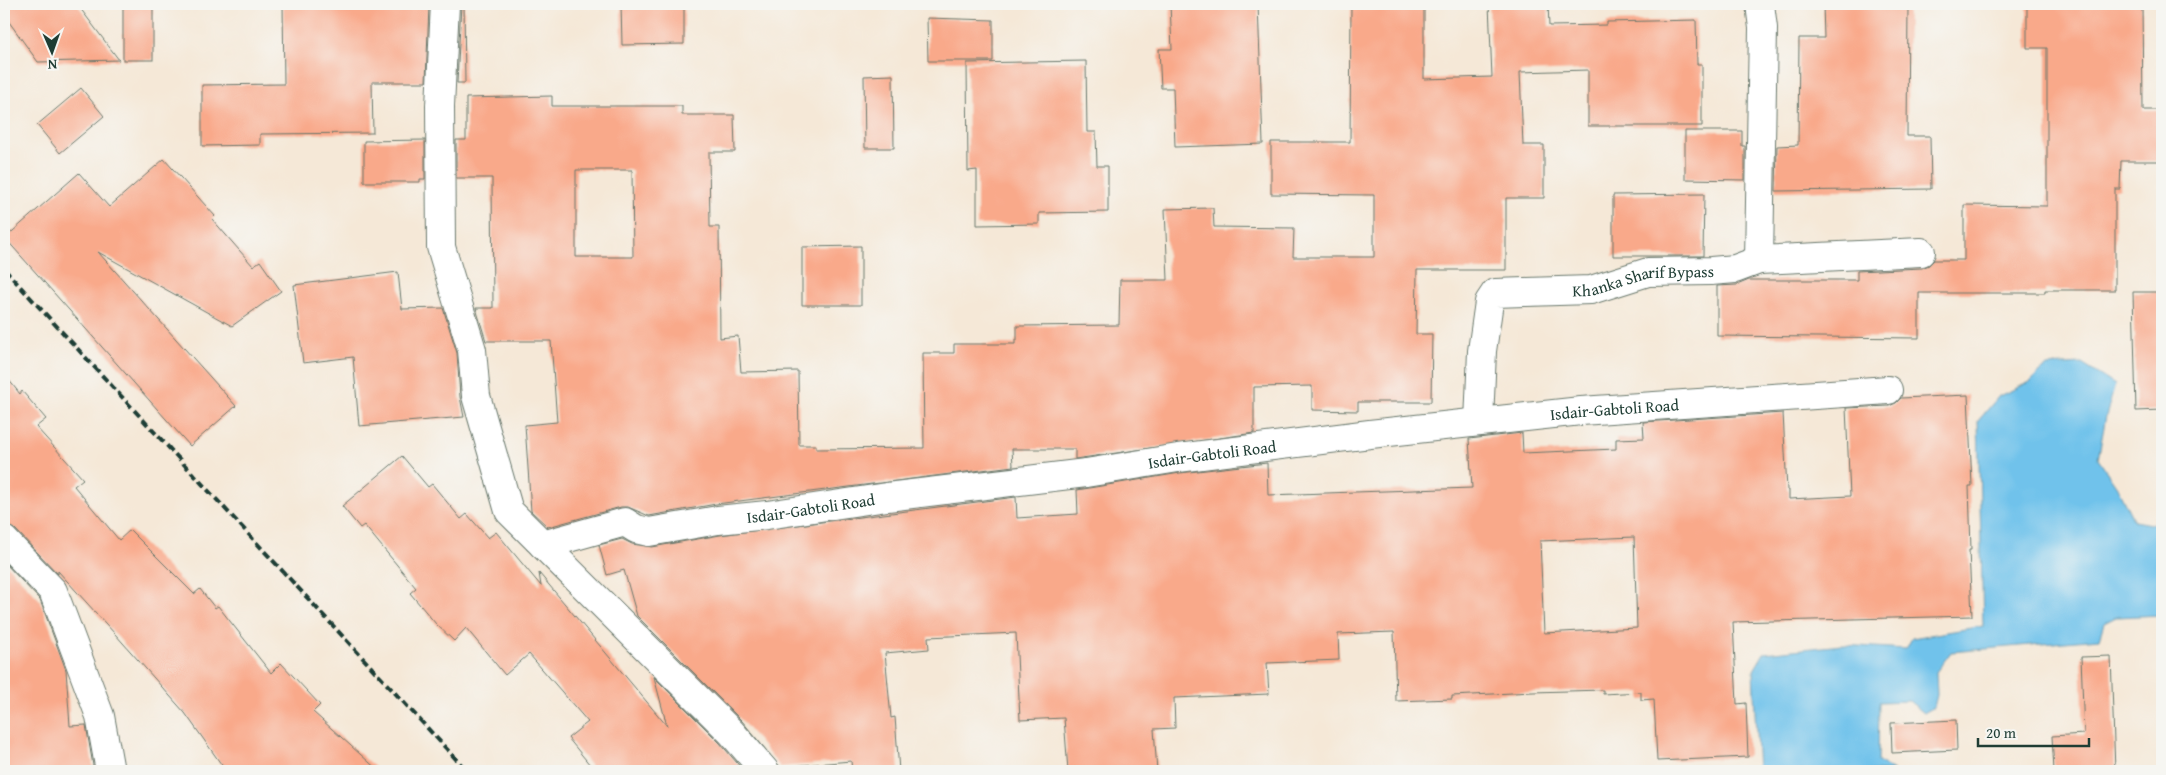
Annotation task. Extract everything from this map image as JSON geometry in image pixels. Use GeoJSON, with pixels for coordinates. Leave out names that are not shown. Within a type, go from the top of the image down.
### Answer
{"type":"FeatureCollection","features":[{"type":"Feature","properties":{"kind":"street"},"geometry":{"type":"LineString","coordinates":[[445,4],[440,106],[441,248],[472,350],[476,396],[509,511],[731,732],[765,771]]}},
{"type":"Feature","properties":{"kind":"street"},"geometry":{"type":"LineString","coordinates":[[1759,260],[1763,28],[1760,4]]}},
{"type":"Feature","properties":{"kind":"street","name":"Khanka Sharif Bypass"},"geometry":{"type":"LineString","coordinates":[[1480,422],[1482,351],[1489,302],[1495,293],[1591,290],[1648,272],[1736,269],[1759,260],[1922,252]]}},
{"type":"Feature","properties":{"kind":"street","name":"Isdair-Gabtoli Road"},"geometry":{"type":"LineString","coordinates":[[543,545],[625,522],[636,529],[649,532],[718,520],[1086,473],[1178,458],[1480,422],[1581,411],[1888,390]]}},
{"type":"Feature","properties":{"kind":"street"},"geometry":{"type":"LineString","coordinates":[[4,540],[53,591],[100,716],[110,771]]}},
{"type":"Feature","properties":{"kind":"water"},"geometry":{"type":"Polygon","coordinates":[[[2082,364],[2115,385],[2106,416],[2098,459],[2117,487],[2134,521],[2162,526],[2162,615],[2116,617],[2104,623],[2099,639],[1951,652],[1936,672],[1937,695],[1934,707],[1924,713],[1909,701],[1879,702],[1878,762],[1894,771],[1758,771],[1753,672],[1764,653],[1842,645],[1906,649],[1912,638],[1983,626],[1978,421],[1999,396],[2030,382],[2047,366],[2082,364]]]}},
{"type":"Feature","properties":{"kind":"building"},"geometry":{"type":"Polygon","coordinates":[[[4,4],[77,4],[119,60],[38,62],[4,15],[4,4]]]}},
{"type":"Feature","properties":{"kind":"building"},"geometry":{"type":"Polygon","coordinates":[[[123,4],[153,4],[153,60],[123,60],[123,4]]]}},
{"type":"Feature","properties":{"kind":"building"},"geometry":{"type":"Polygon","coordinates":[[[283,4],[429,5],[426,82],[372,82],[373,133],[260,134],[260,145],[202,146],[202,85],[284,84],[283,4]]]}},
{"type":"Feature","properties":{"kind":"building"},"geometry":{"type":"Polygon","coordinates":[[[461,4],[464,4],[465,83],[457,83],[461,4]]]}},
{"type":"Feature","properties":{"kind":"building"},"geometry":{"type":"Polygon","coordinates":[[[621,4],[684,4],[684,44],[622,45],[621,4]]]}},
{"type":"Feature","properties":{"kind":"building"},"geometry":{"type":"Polygon","coordinates":[[[1170,4],[1258,4],[1263,144],[1175,147],[1173,88],[1161,88],[1159,49],[1172,49],[1170,4]]]}},
{"type":"Feature","properties":{"kind":"building"},"geometry":{"type":"Polygon","coordinates":[[[1351,4],[1424,4],[1424,79],[1492,77],[1489,4],[1548,4],[1549,26],[1607,25],[1607,22],[1696,20],[1697,64],[1702,64],[1702,126],[1588,126],[1588,70],[1520,72],[1523,145],[1544,145],[1544,198],[1506,198],[1506,270],[1417,270],[1416,334],[1432,334],[1431,402],[1358,402],[1358,411],[1312,410],[1312,386],[1254,387],[1254,433],[1075,459],[1075,449],[1012,449],[1013,466],[716,504],[649,516],[628,507],[621,507],[548,527],[531,511],[525,425],[557,422],[551,341],[486,341],[476,308],[493,308],[492,178],[456,178],[456,140],[466,140],[466,98],[552,96],[552,106],[682,106],[682,115],[734,115],[735,152],[709,152],[710,227],[719,227],[720,338],[738,336],[741,372],[798,371],[799,445],[816,445],[816,449],[924,448],[923,353],[954,353],[954,344],[1015,344],[1015,340],[1017,340],[1017,326],[1119,325],[1120,280],[1168,280],[1165,209],[1213,208],[1214,227],[1294,228],[1293,257],[1374,257],[1374,195],[1271,194],[1271,142],[1350,142],[1351,4]],[[576,170],[576,257],[633,257],[632,170],[576,170]]]}},
{"type":"Feature","properties":{"kind":"building"},"geometry":{"type":"Polygon","coordinates":[[[1823,4],[1908,4],[1907,136],[1930,136],[1931,189],[1776,191],[1777,146],[1798,145],[1799,38],[1824,38],[1823,4]]]}},
{"type":"Feature","properties":{"kind":"building"},"geometry":{"type":"Polygon","coordinates":[[[2027,4],[2142,4],[2143,110],[2162,110],[2162,161],[2121,161],[2120,189],[2115,189],[2115,290],[2045,290],[2045,293],[1919,293],[1919,338],[1717,336],[1717,286],[1737,285],[1749,280],[1857,280],[1857,271],[1922,268],[1934,260],[1964,260],[1964,205],[2047,206],[2047,48],[2027,48],[2027,4]]]}},
{"type":"Feature","properties":{"kind":"building"},"geometry":{"type":"Polygon","coordinates":[[[927,18],[993,20],[993,61],[928,61],[927,18]]]}},
{"type":"Feature","properties":{"kind":"building"},"geometry":{"type":"Polygon","coordinates":[[[1086,61],[1087,132],[1096,132],[1097,166],[1108,166],[1108,212],[1039,213],[1039,224],[977,225],[977,170],[968,171],[967,63],[1086,61]]]}},
{"type":"Feature","properties":{"kind":"building"},"geometry":{"type":"Polygon","coordinates":[[[893,75],[894,148],[865,148],[864,76],[893,75]]]}},
{"type":"Feature","properties":{"kind":"building"},"geometry":{"type":"Polygon","coordinates":[[[81,88],[104,116],[60,153],[37,125],[81,88]]]}},
{"type":"Feature","properties":{"kind":"building"},"geometry":{"type":"Polygon","coordinates":[[[1685,131],[1742,131],[1742,146],[1745,146],[1745,180],[1685,179],[1685,131]]]}},
{"type":"Feature","properties":{"kind":"building"},"geometry":{"type":"Polygon","coordinates":[[[425,140],[425,179],[420,179],[420,182],[364,182],[364,141],[425,140]]]}},
{"type":"Feature","properties":{"kind":"building"},"geometry":{"type":"Polygon","coordinates":[[[164,159],[215,216],[212,219],[253,266],[260,261],[281,291],[232,326],[98,252],[236,406],[190,446],[5,238],[79,173],[109,207],[164,159]]]}},
{"type":"Feature","properties":{"kind":"building"},"geometry":{"type":"Polygon","coordinates":[[[1704,194],[1703,256],[1613,256],[1613,195],[1704,194]]]}},
{"type":"Feature","properties":{"kind":"building"},"geometry":{"type":"Polygon","coordinates":[[[861,246],[861,305],[802,305],[802,247],[861,246]]]}},
{"type":"Feature","properties":{"kind":"building"},"geometry":{"type":"Polygon","coordinates":[[[398,272],[402,309],[443,308],[457,353],[460,397],[464,417],[359,426],[353,357],[303,363],[294,285],[398,272]]]}},
{"type":"Feature","properties":{"kind":"building"},"geometry":{"type":"Polygon","coordinates":[[[2133,292],[2162,292],[2162,410],[2136,411],[2133,292]]]}},
{"type":"Feature","properties":{"kind":"building"},"geometry":{"type":"Polygon","coordinates":[[[4,374],[20,394],[22,391],[46,419],[36,427],[83,479],[74,486],[119,540],[130,530],[194,594],[200,589],[215,608],[218,606],[271,673],[281,663],[320,705],[313,712],[379,771],[226,771],[185,713],[115,634],[58,571],[58,574],[15,529],[4,525],[4,374]]]}},
{"type":"Feature","properties":{"kind":"building"},"geometry":{"type":"Polygon","coordinates":[[[1968,395],[1972,486],[1969,486],[1971,550],[1969,550],[1972,616],[1733,622],[1737,704],[1746,703],[1748,757],[1657,761],[1654,699],[1641,700],[1641,692],[1603,694],[1603,690],[1533,692],[1452,696],[1452,699],[1396,701],[1394,632],[1338,634],[1339,660],[1267,663],[1269,694],[1174,698],[1175,728],[1154,729],[1157,771],[1068,771],[1064,718],[1020,720],[1016,633],[928,637],[929,649],[885,653],[891,718],[895,717],[899,771],[852,771],[851,761],[780,767],[742,721],[637,616],[624,570],[607,575],[599,545],[622,539],[632,544],[652,547],[720,535],[1016,497],[1017,518],[1078,514],[1077,490],[1180,473],[1267,463],[1268,495],[1472,488],[1469,439],[1522,433],[1523,453],[1616,449],[1616,439],[1644,438],[1643,422],[1783,413],[1789,499],[1850,496],[1846,408],[1889,406],[1901,398],[1968,395]],[[1634,537],[1540,541],[1544,633],[1637,628],[1634,537]]]}},
{"type":"Feature","properties":{"kind":"building"},"geometry":{"type":"Polygon","coordinates":[[[402,456],[428,487],[432,484],[461,519],[467,514],[488,538],[496,532],[541,586],[539,573],[667,726],[654,677],[720,743],[743,770],[595,771],[568,738],[588,722],[529,654],[505,675],[466,628],[454,641],[436,624],[410,593],[416,588],[364,525],[360,528],[342,506],[402,456]]]}},
{"type":"Feature","properties":{"kind":"building"},"geometry":{"type":"Polygon","coordinates":[[[4,562],[40,600],[66,670],[70,726],[86,725],[94,771],[4,771],[4,562]]]}},
{"type":"Feature","properties":{"kind":"building"},"geometry":{"type":"Polygon","coordinates":[[[2111,656],[2115,771],[2054,771],[2052,736],[2084,734],[2081,657],[2111,656]]]}},
{"type":"Feature","properties":{"kind":"building"},"geometry":{"type":"Polygon","coordinates":[[[1956,720],[1957,750],[1892,753],[1891,723],[1956,720]]]}},
{"type":"Feature","properties":{"kind":"railway"},"geometry":{"type":"LineString","coordinates":[[4,269],[467,771]]}}]}
